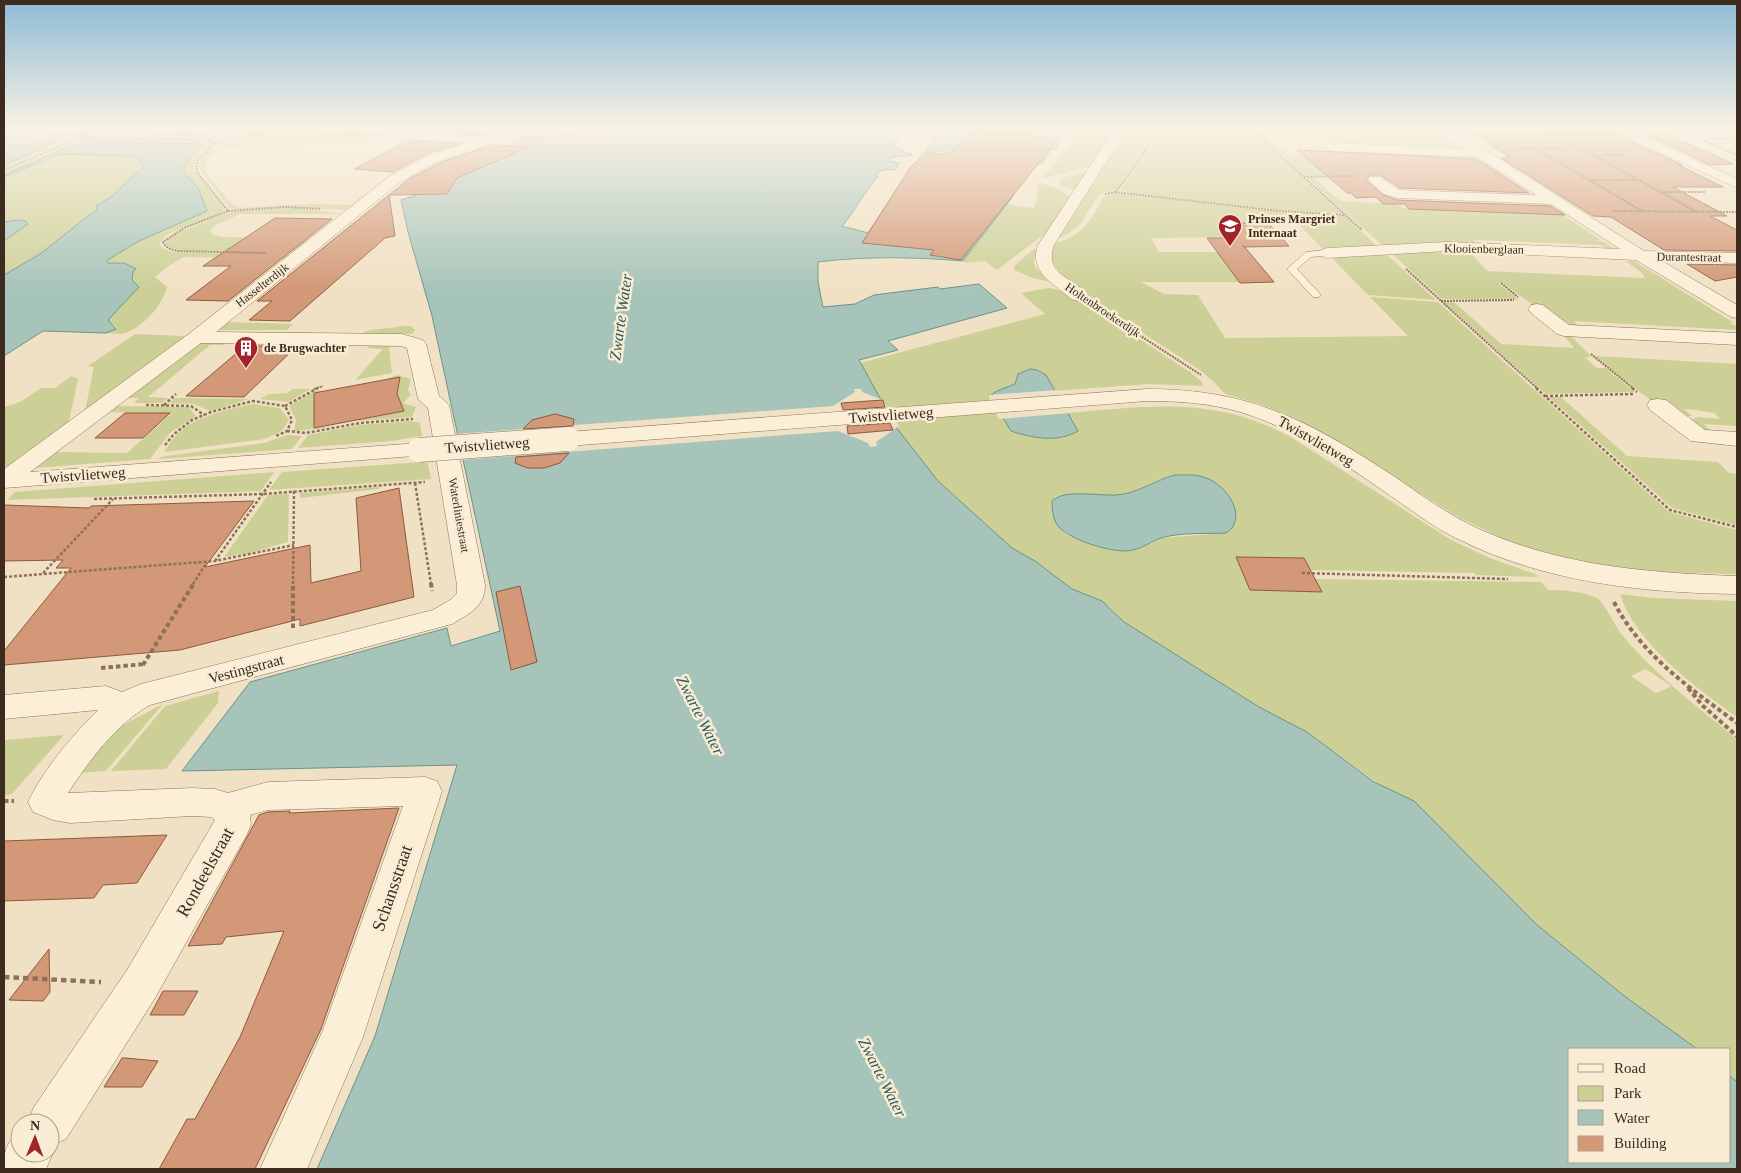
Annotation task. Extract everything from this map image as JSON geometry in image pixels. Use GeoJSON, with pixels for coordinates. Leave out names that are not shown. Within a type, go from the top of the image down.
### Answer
{"type":"FeatureCollection","features":[{"type":"Feature","properties":{"kind":"street","name":"Hasselterdijk"},"geometry":{"type":"LineString","coordinates":[[4,481],[197,336],[391,182]]}},
{"type":"Feature","properties":{"kind":"street","name":"Holtenbroekerdijk"},"geometry":{"type":"LineString","coordinates":[[1079,296],[1062,283],[1046,266],[1043,260],[1046,245],[1087,182]]}},
{"type":"Feature","properties":{"kind":"street"},"geometry":{"type":"LineString","coordinates":[[1377,182],[1397,194],[1554,200]]}},
{"type":"Feature","properties":{"kind":"street","name":"Klooienberglaan"},"geometry":{"type":"LineString","coordinates":[[1525,182],[1641,256],[1737,313]]}},
{"type":"Feature","properties":{"kind":"street","name":"Klooienberglaan"},"geometry":{"type":"LineString","coordinates":[[1327,253],[1461,247],[1641,256]]}},
{"type":"Feature","properties":{"kind":"street","name":"Durantestraat"},"geometry":{"type":"LineString","coordinates":[[1641,256],[1737,258]]}},
{"type":"Feature","properties":{"kind":"street"},"geometry":{"type":"LineString","coordinates":[[1529,304],[1564,330],[1737,339]]}},
{"type":"Feature","properties":{"kind":"street","name":"Waterliniestraat"},"geometry":{"type":"LineString","coordinates":[[197,336],[402,340],[416,344],[429,399],[438,405],[441,418],[471,585]]}},
{"type":"Feature","properties":{"kind":"street","name":"Twistvlietweg"},"geometry":{"type":"LineString","coordinates":[[4,481],[1147,395],[1207,398],[1260,412],[1296,426],[1468,534],[1518,554],[1558,567],[1604,577],[1737,585]]}},
{"type":"Feature","properties":{"kind":"street"},"geometry":{"type":"LineString","coordinates":[[1658,404],[1699,436],[1737,439]]}},
{"type":"Feature","properties":{"kind":"street","name":"Vestingstraat"},"geometry":{"type":"LineString","coordinates":[[124,705],[141,696],[442,617],[460,608],[472,596],[471,585]]}},
{"type":"Feature","properties":{"kind":"street"},"geometry":{"type":"LineString","coordinates":[[4,708],[106,698],[124,705]]}},
{"type":"Feature","properties":{"kind":"street","name":"Rondeelstraat"},"geometry":{"type":"LineString","coordinates":[[56,1113],[140,984],[233,825],[234,816],[226,808],[215,803],[192,802],[70,808],[53,806],[44,802],[52,789],[106,721],[124,705]]}},
{"type":"Feature","properties":{"kind":"street","name":"Schansstraat"},"geometry":{"type":"LineString","coordinates":[[226,808],[268,796],[425,791],[342,1036],[282,1169]]}},
{"type":"Feature","properties":{"kind":"lane"},"geometry":{"type":"LineString","coordinates":[[1316,296],[1292,269],[1309,254],[1327,253]]}},
{"type":"Feature","properties":{"kind":"path"},"geometry":{"type":"LineString","coordinates":[[205,182],[228,211]]}},
{"type":"Feature","properties":{"kind":"path"},"geometry":{"type":"LineString","coordinates":[[1308,182],[1670,510],[1737,528]]}},
{"type":"Feature","properties":{"kind":"path"},"geometry":{"type":"LineString","coordinates":[[1591,182],[1643,211]]}},
{"type":"Feature","properties":{"kind":"path"},"geometry":{"type":"LineString","coordinates":[[1641,182],[1697,212]]}},
{"type":"Feature","properties":{"kind":"path"},"geometry":{"type":"LineString","coordinates":[[1115,192],[1280,211],[1345,215]]}},
{"type":"Feature","properties":{"kind":"path"},"geometry":{"type":"LineString","coordinates":[[1660,192],[1708,192]]}},
{"type":"Feature","properties":{"kind":"path"},"geometry":{"type":"LineString","coordinates":[[302,253],[180,251],[168,249],[163,242],[178,232],[228,211],[297,208],[354,211]]}},
{"type":"Feature","properties":{"kind":"path"},"geometry":{"type":"LineString","coordinates":[[1572,212],[1737,212]]}},
{"type":"Feature","properties":{"kind":"path","name":"Holtenbroekerdijk"},"geometry":{"type":"LineString","coordinates":[[1079,296],[1203,376],[1211,384],[1207,398]]}},
{"type":"Feature","properties":{"kind":"path"},"geometry":{"type":"LineString","coordinates":[[1440,300],[1529,304]]}},
{"type":"Feature","properties":{"kind":"path"},"geometry":{"type":"LineString","coordinates":[[1545,396],[1640,394],[1593,357],[1568,330]]}},
{"type":"Feature","properties":{"kind":"path"},"geometry":{"type":"LineString","coordinates":[[253,401],[284,406],[323,386]]}},
{"type":"Feature","properties":{"kind":"path"},"geometry":{"type":"LineString","coordinates":[[163,405],[176,394]]}},
{"type":"Feature","properties":{"kind":"path"},"geometry":{"type":"LineString","coordinates":[[147,470],[174,434],[192,420],[253,401],[258,397]]}},
{"type":"Feature","properties":{"kind":"path"},"geometry":{"type":"LineString","coordinates":[[106,404],[191,406],[205,415]]}},
{"type":"Feature","properties":{"kind":"path"},"geometry":{"type":"LineString","coordinates":[[284,406],[292,420],[287,431]]}},
{"type":"Feature","properties":{"kind":"path"},"geometry":{"type":"LineString","coordinates":[[272,438],[287,431],[306,433],[360,423],[441,418]]}},
{"type":"Feature","properties":{"kind":"path"},"geometry":{"type":"LineString","coordinates":[[93,500],[263,494],[452,480]]}},
{"type":"Feature","properties":{"kind":"path"},"geometry":{"type":"LineString","coordinates":[[416,483],[432,594]]}},
{"type":"Feature","properties":{"kind":"path"},"geometry":{"type":"LineString","coordinates":[[215,561],[268,486]]}},
{"type":"Feature","properties":{"kind":"path"},"geometry":{"type":"LineString","coordinates":[[294,492],[294,656]]}},
{"type":"Feature","properties":{"kind":"path"},"geometry":{"type":"LineString","coordinates":[[43,574],[113,499]]}},
{"type":"Feature","properties":{"kind":"path"},"geometry":{"type":"LineString","coordinates":[[4,577],[207,562],[236,558],[294,545]]}},
{"type":"Feature","properties":{"kind":"path"},"geometry":{"type":"LineString","coordinates":[[142,665],[207,562]]}},
{"type":"Feature","properties":{"kind":"path"},"geometry":{"type":"LineString","coordinates":[[49,578],[52,573]]}},
{"type":"Feature","properties":{"kind":"path"},"geometry":{"type":"LineString","coordinates":[[1302,573],[1478,578]]}},
{"type":"Feature","properties":{"kind":"path"},"geometry":{"type":"LineString","coordinates":[[1604,577],[1616,605],[1640,642],[1685,684],[1737,723]]}},
{"type":"Feature","properties":{"kind":"path"},"geometry":{"type":"LineString","coordinates":[[1685,684],[1703,706],[1737,736]]}},
{"type":"Feature","properties":{"kind":"path"},"geometry":{"type":"LineString","coordinates":[[4,977],[140,984]]}},
{"type":"Feature","properties":{"kind":"green space"},"geometry":{"type":"Polygon","coordinates":[[[4,182],[128,182],[45,251],[4,275],[4,241],[28,223],[20,220],[4,222],[4,182]]]}},
{"type":"Feature","properties":{"kind":"green space"},"geometry":{"type":"Polygon","coordinates":[[[193,182],[204,182],[224,209],[209,219],[170,233],[163,238],[159,245],[164,249],[173,252],[290,255],[287,259],[184,257],[155,277],[167,287],[157,308],[146,320],[126,333],[106,333],[117,328],[108,320],[139,286],[132,280],[133,272],[136,270],[121,262],[108,263],[106,261],[137,242],[207,211],[198,188],[193,182]]]}},
{"type":"Feature","properties":{"kind":"green space"},"geometry":{"type":"Polygon","coordinates":[[[209,182],[213,182],[232,204],[238,208],[311,204],[351,205],[381,182],[386,182],[349,210],[287,207],[235,209],[229,208],[209,182]]]}},
{"type":"Feature","properties":{"kind":"green space"},"geometry":{"type":"Polygon","coordinates":[[[1059,182],[1082,182],[1077,189],[1068,189],[1059,184],[1059,182]]]}},
{"type":"Feature","properties":{"kind":"green space"},"geometry":{"type":"Polygon","coordinates":[[[1090,182],[1121,182],[1117,188],[1099,195],[1080,224],[1066,235],[1052,241],[1090,182]]]}},
{"type":"Feature","properties":{"kind":"green space"},"geometry":{"type":"Polygon","coordinates":[[[1126,182],[1307,182],[1341,213],[1281,210],[1120,191],[1126,182]]]}},
{"type":"Feature","properties":{"kind":"green space"},"geometry":{"type":"Polygon","coordinates":[[[1311,182],[1318,182],[1340,201],[1398,204],[1402,208],[1546,215],[1531,201],[1543,202],[1601,240],[1595,240],[1604,242],[1617,251],[1607,250],[1601,245],[1473,240],[1477,245],[1384,247],[1311,182]]]}},
{"type":"Feature","properties":{"kind":"green space"},"geometry":{"type":"Polygon","coordinates":[[[1039,183],[1059,189],[1070,196],[1051,229],[997,270],[985,261],[965,263],[963,261],[1007,204],[1033,208],[1036,203],[1039,183]]]}},
{"type":"Feature","properties":{"kind":"green space"},"geometry":{"type":"Polygon","coordinates":[[[1117,193],[1281,212],[1345,216],[1379,248],[1324,250],[1298,224],[1234,222],[1248,237],[1151,238],[1159,252],[1219,252],[1241,282],[1141,282],[1164,294],[1198,295],[1225,338],[1408,336],[1370,297],[1438,302],[1669,512],[1737,530],[1737,574],[1646,572],[1571,561],[1510,542],[1458,517],[1297,419],[1263,405],[1225,394],[1200,370],[1085,296],[1067,281],[1052,262],[1052,244],[1078,233],[1089,221],[1104,196],[1117,193]]]}},
{"type":"Feature","properties":{"kind":"green space"},"geometry":{"type":"Polygon","coordinates":[[[296,208],[344,214],[240,214],[216,225],[210,230],[213,235],[223,237],[312,239],[294,252],[181,250],[169,247],[166,244],[168,239],[175,234],[224,214],[240,211],[296,208]]]}},
{"type":"Feature","properties":{"kind":"green space"},"geometry":{"type":"Polygon","coordinates":[[[1034,249],[1038,249],[1034,261],[1036,268],[1050,282],[1033,278],[1014,270],[1014,266],[1034,249]]]}},
{"type":"Feature","properties":{"kind":"green space"},"geometry":{"type":"Polygon","coordinates":[[[1467,249],[1487,271],[1645,278],[1641,272],[1625,261],[1634,261],[1734,323],[1728,323],[1737,326],[1737,330],[1574,321],[1580,328],[1559,320],[1530,303],[1502,282],[1498,283],[1518,299],[1442,299],[1390,252],[1467,249]]]}},
{"type":"Feature","properties":{"kind":"green space"},"geometry":{"type":"Polygon","coordinates":[[[1385,253],[1436,300],[1368,295],[1330,256],[1385,253]]]}},
{"type":"Feature","properties":{"kind":"green space"},"geometry":{"type":"Polygon","coordinates":[[[1049,288],[1063,291],[1190,372],[1201,381],[1203,386],[1149,384],[1054,391],[1043,373],[1018,374],[1015,384],[997,391],[992,400],[1011,431],[1033,436],[1064,438],[1067,413],[1127,408],[1183,407],[1238,415],[1266,425],[1294,439],[1451,540],[1490,558],[1537,575],[1537,577],[1475,575],[1474,573],[1310,570],[1304,558],[1237,557],[1250,590],[1320,591],[1314,579],[1541,582],[1548,590],[1579,592],[1597,598],[1635,650],[1677,690],[1737,739],[1737,1082],[1731,1077],[1731,1048],[1696,1048],[1623,995],[1536,924],[1387,790],[1307,732],[1259,707],[1124,622],[1110,607],[1093,597],[1072,589],[1035,561],[1012,548],[938,481],[896,427],[860,363],[1045,314],[1021,293],[1049,288]],[[1160,479],[1119,495],[1055,496],[1056,524],[1067,535],[1087,542],[1150,544],[1161,538],[1212,534],[1160,479]],[[1646,669],[1631,676],[1656,693],[1671,686],[1646,669]]]}},
{"type":"Feature","properties":{"kind":"green space"},"geometry":{"type":"Polygon","coordinates":[[[1444,302],[1454,302],[1501,344],[1574,348],[1563,334],[1570,335],[1591,356],[1585,358],[1597,368],[1605,368],[1635,392],[1546,394],[1444,302]]]}},
{"type":"Feature","properties":{"kind":"green space"},"geometry":{"type":"Polygon","coordinates":[[[231,303],[85,411],[94,367],[88,366],[135,334],[185,336],[231,303]]]}},
{"type":"Feature","properties":{"kind":"green space"},"geometry":{"type":"Polygon","coordinates":[[[224,322],[293,324],[287,330],[219,330],[224,322]]]}},
{"type":"Feature","properties":{"kind":"green space"},"geometry":{"type":"Polygon","coordinates":[[[411,326],[415,330],[412,334],[362,333],[370,330],[411,326]]]}},
{"type":"Feature","properties":{"kind":"green space"},"geometry":{"type":"Polygon","coordinates":[[[218,341],[225,345],[210,345],[148,397],[169,398],[162,403],[134,403],[139,398],[128,398],[198,344],[218,341]]]}},
{"type":"Feature","properties":{"kind":"green space"},"geometry":{"type":"Polygon","coordinates":[[[370,345],[401,345],[389,347],[392,373],[355,380],[383,349],[367,348],[370,345]]]}},
{"type":"Feature","properties":{"kind":"green space"},"geometry":{"type":"Polygon","coordinates":[[[1595,356],[1737,364],[1737,426],[1704,424],[1714,434],[1696,428],[1687,421],[1698,417],[1720,419],[1715,413],[1692,409],[1684,409],[1692,416],[1670,411],[1642,394],[1595,356]]]}},
{"type":"Feature","properties":{"kind":"green space"},"geometry":{"type":"Polygon","coordinates":[[[397,375],[411,379],[408,390],[411,395],[403,403],[416,407],[412,417],[359,421],[400,412],[381,381],[397,375]]]}},
{"type":"Feature","properties":{"kind":"green space"},"geometry":{"type":"Polygon","coordinates":[[[71,376],[78,379],[68,426],[9,470],[4,470],[4,407],[20,402],[41,388],[55,388],[71,376]]]}},
{"type":"Feature","properties":{"kind":"green space"},"geometry":{"type":"Polygon","coordinates":[[[293,389],[310,389],[288,402],[260,399],[269,394],[287,393],[293,389]]]}},
{"type":"Feature","properties":{"kind":"green space"},"geometry":{"type":"Polygon","coordinates":[[[315,391],[325,391],[314,394],[314,405],[319,414],[314,416],[314,428],[324,428],[294,431],[296,420],[289,406],[315,391]]]}},
{"type":"Feature","properties":{"kind":"green space"},"geometry":{"type":"Polygon","coordinates":[[[1549,397],[1561,397],[1627,456],[1718,462],[1729,473],[1737,474],[1737,525],[1672,508],[1549,397]]]}},
{"type":"Feature","properties":{"kind":"green space"},"geometry":{"type":"Polygon","coordinates":[[[175,398],[249,399],[211,411],[193,404],[169,403],[175,398]]]}},
{"type":"Feature","properties":{"kind":"green space"},"geometry":{"type":"Polygon","coordinates":[[[252,404],[280,408],[289,420],[282,431],[265,439],[164,452],[178,433],[194,422],[213,414],[252,404]]]}},
{"type":"Feature","properties":{"kind":"green space"},"geometry":{"type":"Polygon","coordinates":[[[117,406],[189,407],[196,416],[170,433],[150,459],[35,468],[55,452],[127,453],[171,414],[110,412],[117,406]]]}},
{"type":"Feature","properties":{"kind":"green space"},"geometry":{"type":"Polygon","coordinates":[[[410,421],[422,423],[420,423],[422,436],[392,441],[298,448],[308,435],[359,425],[410,421]]]}},
{"type":"Feature","properties":{"kind":"green space"},"geometry":{"type":"Polygon","coordinates":[[[287,435],[302,436],[292,449],[159,459],[160,457],[264,443],[287,435]]]}},
{"type":"Feature","properties":{"kind":"green space"},"geometry":{"type":"Polygon","coordinates":[[[428,463],[431,479],[269,490],[282,472],[428,463]]]}},
{"type":"Feature","properties":{"kind":"green space"},"geometry":{"type":"Polygon","coordinates":[[[274,472],[261,491],[7,500],[15,492],[274,472]]]}},
{"type":"Feature","properties":{"kind":"green space"},"geometry":{"type":"Polygon","coordinates":[[[379,487],[379,489],[300,498],[300,493],[379,487]]]}},
{"type":"Feature","properties":{"kind":"green space"},"geometry":{"type":"Polygon","coordinates":[[[289,494],[288,542],[250,553],[224,557],[268,495],[289,494]]]}},
{"type":"Feature","properties":{"kind":"green space"},"geometry":{"type":"Polygon","coordinates":[[[1620,594],[1654,598],[1737,601],[1737,717],[1686,678],[1653,647],[1639,630],[1620,594]]]}},
{"type":"Feature","properties":{"kind":"green space"},"geometry":{"type":"Polygon","coordinates":[[[219,691],[218,703],[166,769],[111,771],[165,706],[219,691]]]}},
{"type":"Feature","properties":{"kind":"green space"},"geometry":{"type":"Polygon","coordinates":[[[163,704],[106,771],[72,774],[106,734],[163,704]]]}},
{"type":"Feature","properties":{"kind":"green space"},"geometry":{"type":"Polygon","coordinates":[[[64,735],[12,794],[4,796],[4,740],[64,735]]]}},
{"type":"Feature","properties":{"kind":"water"},"geometry":{"type":"Polygon","coordinates":[[[127,182],[193,182],[198,188],[207,211],[137,242],[106,261],[108,263],[124,263],[136,269],[133,272],[132,280],[139,287],[108,320],[116,329],[106,333],[43,331],[4,356],[4,275],[40,254],[97,209],[96,206],[111,197],[127,182]]]}},
{"type":"Feature","properties":{"kind":"water","name":"Zwarte Water"},"geometry":{"type":"Polygon","coordinates":[[[442,182],[874,182],[842,226],[868,233],[902,182],[919,182],[1010,192],[1014,195],[963,261],[890,258],[818,262],[818,282],[823,307],[855,304],[874,295],[979,284],[1007,308],[888,341],[898,350],[859,360],[896,427],[938,481],[1012,548],[1035,561],[1072,589],[1102,601],[1124,622],[1259,707],[1307,732],[1374,782],[1414,801],[1536,924],[1623,995],[1696,1048],[1568,1048],[1568,1163],[1731,1163],[1731,1077],[1737,1082],[1737,1169],[317,1169],[375,1036],[457,765],[182,771],[250,682],[447,628],[451,646],[500,631],[432,316],[401,200],[417,195],[442,182]]]}},
{"type":"Feature","properties":{"kind":"water"},"geometry":{"type":"Polygon","coordinates":[[[26,221],[28,224],[4,241],[4,222],[26,221]]]}},
{"type":"Feature","properties":{"kind":"water"},"geometry":{"type":"Polygon","coordinates":[[[1030,369],[1037,370],[1046,375],[1078,431],[1062,437],[1045,438],[1011,431],[992,400],[991,395],[1015,384],[1018,374],[1030,369]]]}},
{"type":"Feature","properties":{"kind":"water"},"geometry":{"type":"Polygon","coordinates":[[[1175,475],[1202,477],[1212,481],[1224,490],[1233,503],[1235,510],[1236,517],[1231,529],[1226,533],[1169,536],[1137,549],[1125,551],[1103,548],[1079,540],[1061,529],[1055,521],[1052,501],[1057,497],[1072,494],[1124,494],[1175,475]]]}},
{"type":"Feature","properties":{"kind":"pier"},"geometry":{"type":"Polygon","coordinates":[[[854,389],[861,389],[862,392],[883,400],[899,426],[876,442],[877,446],[870,447],[868,443],[838,431],[461,460],[455,434],[833,406],[855,392],[854,389]]]}},
{"type":"Feature","properties":{"kind":"pier"},"geometry":{"type":"Polygon","coordinates":[[[1057,390],[1070,413],[999,419],[989,395],[1057,390]]]}},
{"type":"Feature","properties":{"kind":"building"},"geometry":{"type":"Polygon","coordinates":[[[406,182],[455,182],[447,194],[389,195],[406,182]]]}},
{"type":"Feature","properties":{"kind":"building"},"geometry":{"type":"Polygon","coordinates":[[[901,182],[1024,182],[961,260],[930,255],[934,250],[862,243],[901,182]]]}},
{"type":"Feature","properties":{"kind":"building"},"geometry":{"type":"Polygon","coordinates":[[[1334,182],[1368,182],[1383,195],[1397,200],[1550,206],[1565,215],[1409,209],[1405,204],[1383,204],[1376,197],[1356,198],[1351,193],[1347,193],[1334,182]]]}},
{"type":"Feature","properties":{"kind":"building"},"geometry":{"type":"Polygon","coordinates":[[[1390,182],[1512,182],[1529,193],[1400,188],[1390,182]]]}},
{"type":"Feature","properties":{"kind":"building"},"geometry":{"type":"Polygon","coordinates":[[[1539,182],[1712,182],[1723,187],[1673,187],[1727,216],[1710,216],[1737,230],[1737,251],[1664,250],[1611,217],[1593,216],[1539,182]]]}},
{"type":"Feature","properties":{"kind":"building"},"geometry":{"type":"Polygon","coordinates":[[[389,195],[395,236],[385,238],[290,321],[249,320],[272,301],[257,301],[389,195]]]}},
{"type":"Feature","properties":{"kind":"building"},"geometry":{"type":"Polygon","coordinates":[[[275,218],[332,219],[228,301],[186,300],[231,266],[203,266],[275,218]]]}},
{"type":"Feature","properties":{"kind":"building"},"geometry":{"type":"Polygon","coordinates":[[[1224,223],[1268,223],[1289,246],[1245,247],[1274,282],[1240,283],[1207,238],[1237,238],[1224,223]]]}},
{"type":"Feature","properties":{"kind":"building"},"geometry":{"type":"Polygon","coordinates":[[[1687,264],[1737,265],[1737,277],[1715,281],[1687,264]]]}},
{"type":"Feature","properties":{"kind":"building","name":"de Brugwachter"},"geometry":{"type":"Polygon","coordinates":[[[245,346],[297,346],[244,397],[186,396],[245,346]]]}},
{"type":"Feature","properties":{"kind":"building"},"geometry":{"type":"Polygon","coordinates":[[[400,377],[397,394],[404,411],[314,428],[314,393],[400,377]]]}},
{"type":"Feature","properties":{"kind":"building"},"geometry":{"type":"Polygon","coordinates":[[[883,400],[885,407],[843,410],[841,403],[883,400]]]}},
{"type":"Feature","properties":{"kind":"building"},"geometry":{"type":"Polygon","coordinates":[[[125,413],[170,413],[143,438],[95,438],[125,413]]]}},
{"type":"Feature","properties":{"kind":"building"},"geometry":{"type":"Polygon","coordinates":[[[555,414],[574,419],[573,426],[523,429],[532,420],[555,414]]]}},
{"type":"Feature","properties":{"kind":"building"},"geometry":{"type":"Polygon","coordinates":[[[890,423],[893,430],[848,434],[847,426],[890,423]]]}},
{"type":"Feature","properties":{"kind":"building"},"geometry":{"type":"Polygon","coordinates":[[[569,453],[560,463],[544,468],[527,468],[515,463],[516,457],[569,453]]]}},
{"type":"Feature","properties":{"kind":"building"},"geometry":{"type":"Polygon","coordinates":[[[399,488],[414,597],[300,626],[300,619],[180,650],[4,665],[4,651],[71,568],[56,568],[63,560],[4,561],[4,505],[89,508],[91,506],[254,501],[205,567],[310,545],[311,583],[361,571],[356,498],[399,488]]]}},
{"type":"Feature","properties":{"kind":"building"},"geometry":{"type":"Polygon","coordinates":[[[1236,557],[1304,558],[1322,592],[1250,590],[1236,557]]]}},
{"type":"Feature","properties":{"kind":"building"},"geometry":{"type":"Polygon","coordinates":[[[520,586],[537,662],[511,670],[496,592],[520,586]]]}},
{"type":"Feature","properties":{"kind":"building"},"geometry":{"type":"Polygon","coordinates":[[[399,808],[321,1029],[255,1169],[159,1169],[187,1119],[195,1119],[240,1037],[284,931],[226,937],[222,944],[188,946],[259,815],[268,812],[290,811],[289,813],[399,808]]]}},
{"type":"Feature","properties":{"kind":"building"},"geometry":{"type":"Polygon","coordinates":[[[167,835],[137,883],[103,885],[94,898],[4,901],[4,841],[167,835]]]}},
{"type":"Feature","properties":{"kind":"building"},"geometry":{"type":"Polygon","coordinates":[[[49,949],[50,992],[43,1001],[9,1000],[49,949]]]}},
{"type":"Feature","properties":{"kind":"building"},"geometry":{"type":"Polygon","coordinates":[[[163,991],[198,991],[184,1015],[150,1015],[163,991]]]}},
{"type":"Feature","properties":{"kind":"building"},"geometry":{"type":"Polygon","coordinates":[[[122,1058],[158,1061],[142,1087],[104,1087],[122,1058]]]}},
{"type":"Feature","properties":{"kind":"place","name":"Prinses Margriet Internaat"},"geometry":{"type":"Point","coordinates":[1230,247]}},
{"type":"Feature","properties":{"kind":"place","name":"de Brugwachter"},"geometry":{"type":"Point","coordinates":[246,369]}}]}
